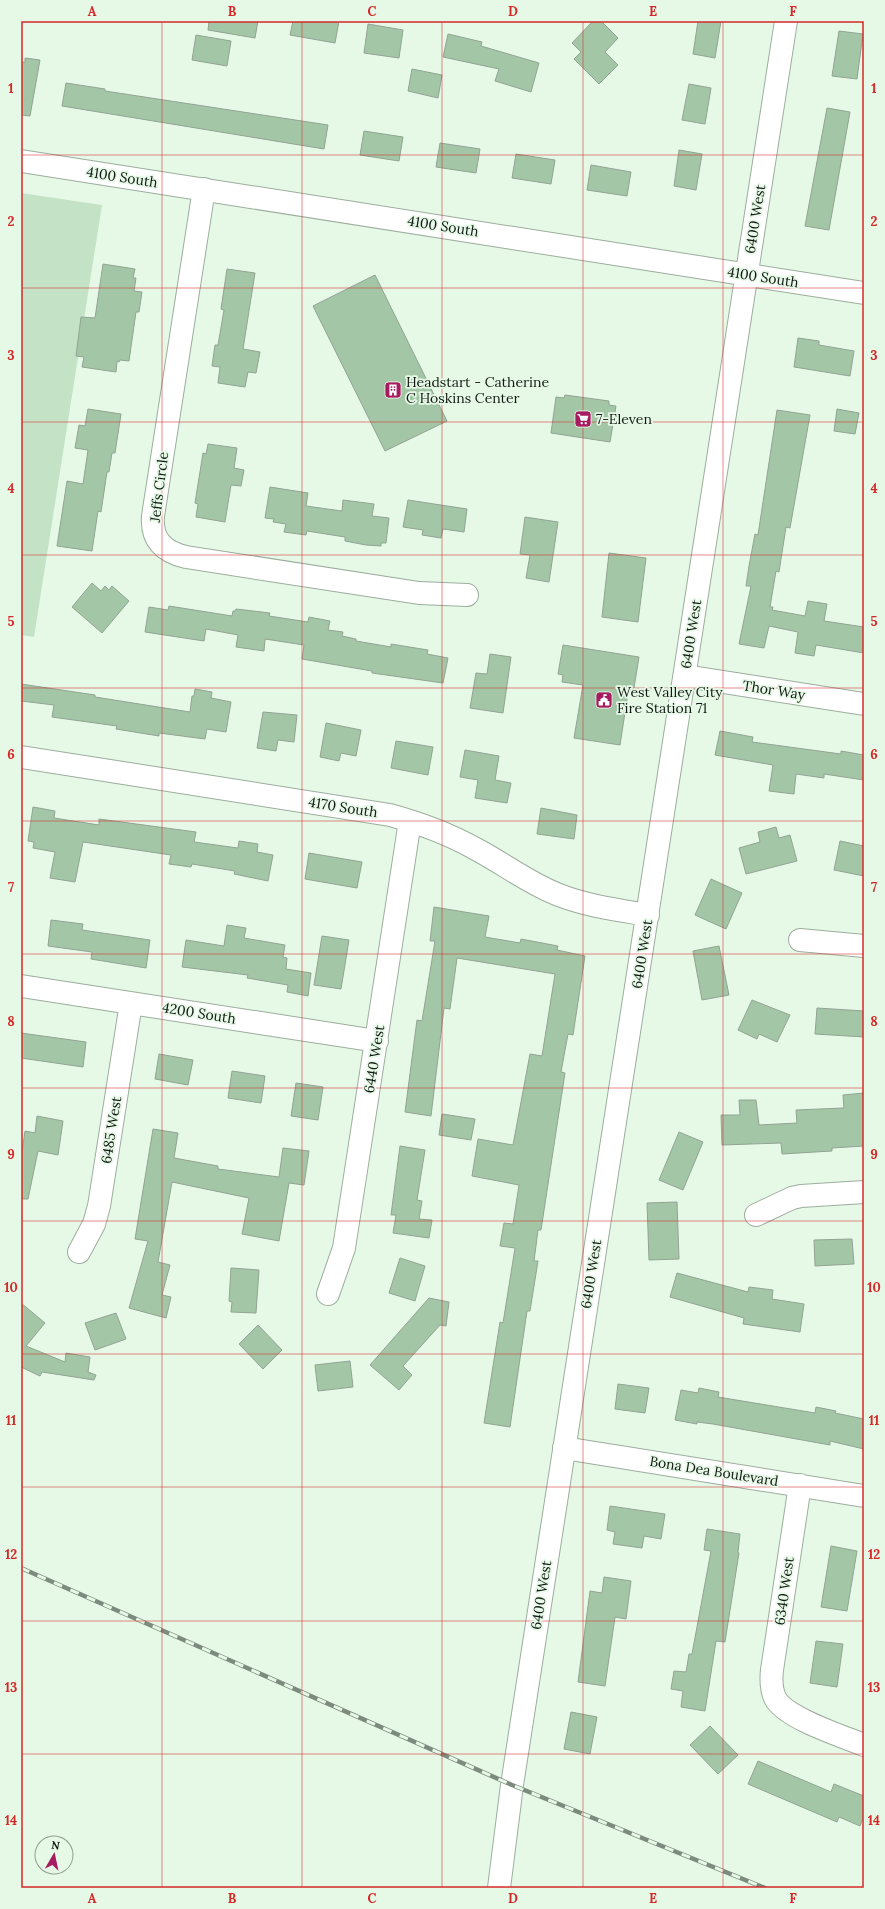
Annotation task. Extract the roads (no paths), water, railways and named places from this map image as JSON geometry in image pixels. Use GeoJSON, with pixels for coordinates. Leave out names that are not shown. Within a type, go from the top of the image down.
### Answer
{"type":"FeatureCollection","features":[{"type":"Feature","properties":{"kind":"street","name":"6400 West"},"geometry":{"type":"LineString","coordinates":[[499,1888],[512,1785],[786,21]]}},
{"type":"Feature","properties":{"kind":"street","name":"4100 South"},"geometry":{"type":"LineString","coordinates":[[21,161],[864,293]]}},
{"type":"Feature","properties":{"kind":"street","name":"Jeffs Circle"},"geometry":{"type":"LineString","coordinates":[[204,189],[153,516],[153,528],[158,541],[169,552],[186,557],[419,593],[467,595]]}},
{"type":"Feature","properties":{"kind":"street","name":"Thor Way"},"geometry":{"type":"LineString","coordinates":[[685,676],[864,704]]}},
{"type":"Feature","properties":{"kind":"street","name":"4170 South"},"geometry":{"type":"LineString","coordinates":[[21,757],[370,811],[410,821],[456,838],[526,879],[559,895],[597,906],[648,915]]}},
{"type":"Feature","properties":{"kind":"street","name":"6440 West"},"geometry":{"type":"LineString","coordinates":[[328,1294],[344,1248],[410,821]]}},
{"type":"Feature","properties":{"kind":"street"},"geometry":{"type":"LineString","coordinates":[[800,940],[864,946]]}},
{"type":"Feature","properties":{"kind":"street","name":"4200 South"},"geometry":{"type":"LineString","coordinates":[[21,986],[376,1041]]}},
{"type":"Feature","properties":{"kind":"street","name":"6485 West"},"geometry":{"type":"LineString","coordinates":[[79,1252],[94,1224],[100,1206],[131,1003]]}},
{"type":"Feature","properties":{"kind":"street"},"geometry":{"type":"LineString","coordinates":[[756,1215],[788,1200],[801,1196],[864,1192]]}},
{"type":"Feature","properties":{"kind":"street","name":"Bona Dea Boulevard"},"geometry":{"type":"LineString","coordinates":[[564,1448],[864,1496]]}},
{"type":"Feature","properties":{"kind":"street","name":"6340 West"},"geometry":{"type":"LineString","coordinates":[[800,1485],[772,1670],[771,1679],[775,1697],[780,1704],[794,1716],[864,1745]]}},
{"type":"Feature","properties":{"kind":"railway"},"geometry":{"type":"LineString","coordinates":[[21,1568],[512,1785],[765,1888]]}},
{"type":"Feature","properties":{"kind":"place","name":"Headstart - Catherine C Hoskins Center"},"geometry":{"type":"Point","coordinates":[393,390]}},
{"type":"Feature","properties":{"kind":"place","name":"7-Eleven"},"geometry":{"type":"Point","coordinates":[583,419]}},
{"type":"Feature","properties":{"kind":"place","name":"West Valley City Fire Station 71"},"geometry":{"type":"Point","coordinates":[604,700]}}]}
